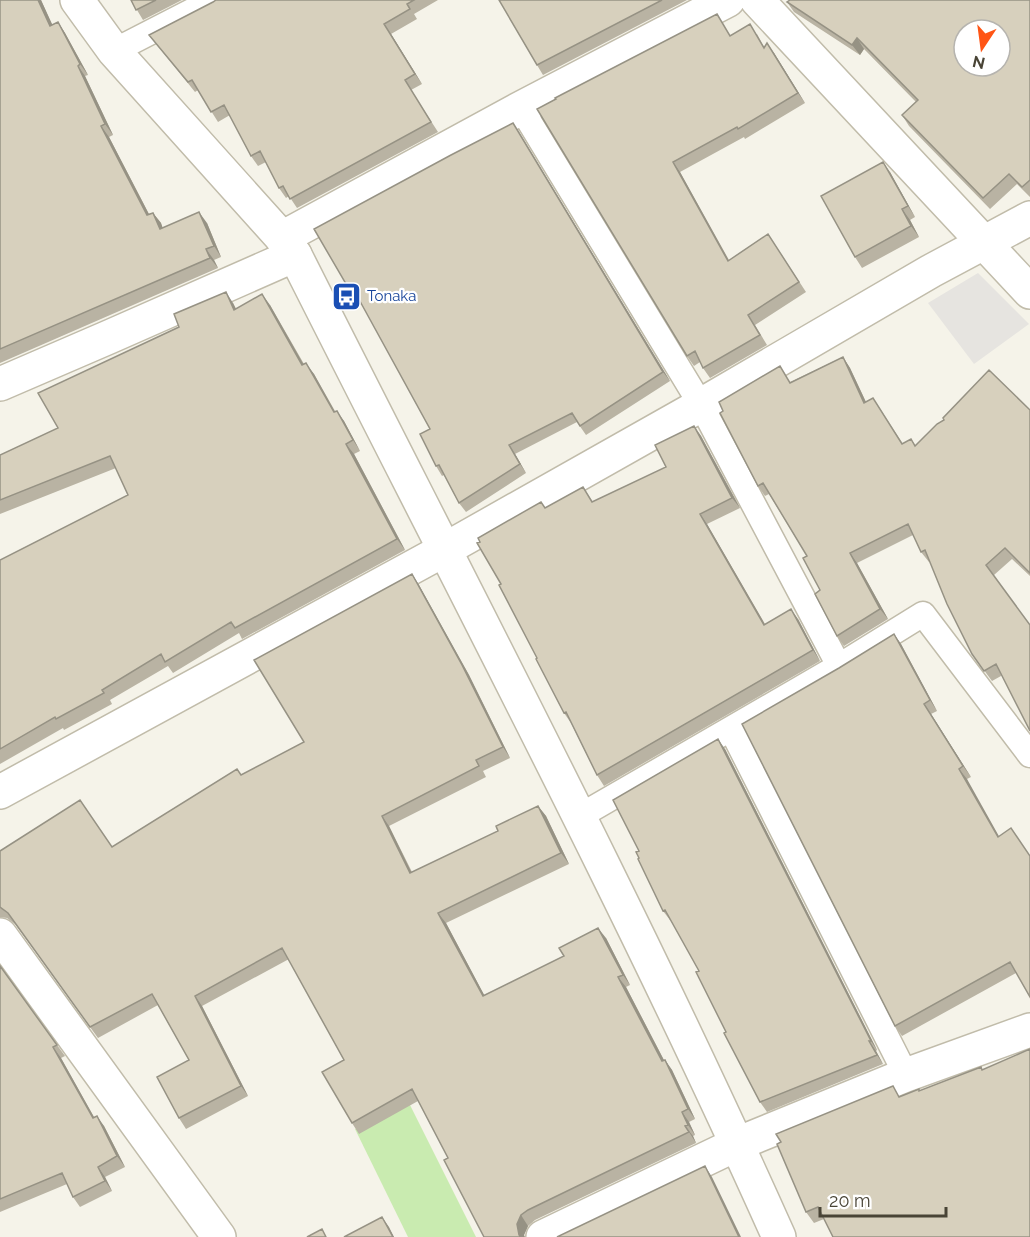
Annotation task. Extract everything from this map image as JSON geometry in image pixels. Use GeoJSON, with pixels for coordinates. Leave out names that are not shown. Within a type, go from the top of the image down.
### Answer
{"type":"FeatureCollection","features":[{"type":"Feature","properties":{"kind":"street"},"geometry":{"type":"LineString","coordinates":[[77,0],[114,51],[288,246],[580,816],[779,1237]]}},
{"type":"Feature","properties":{"kind":"street"},"geometry":{"type":"LineString","coordinates":[[0,384],[288,246],[521,108],[728,0]]}},
{"type":"Feature","properties":{"kind":"street"},"geometry":{"type":"LineString","coordinates":[[771,6],[1030,292]]}},
{"type":"Feature","properties":{"kind":"street"},"geometry":{"type":"LineString","coordinates":[[0,792],[444,550],[701,405],[931,271],[1030,218]]}},
{"type":"Feature","properties":{"kind":"street"},"geometry":{"type":"LineString","coordinates":[[0,935],[219,1237]]}},
{"type":"Feature","properties":{"kind":"street"},"geometry":{"type":"LineString","coordinates":[[543,1237],[737,1144],[906,1075],[1030,1030]]}},
{"type":"Feature","properties":{"kind":"lane"},"geometry":{"type":"LineString","coordinates":[[114,51],[213,0]]}},
{"type":"Feature","properties":{"kind":"lane"},"geometry":{"type":"LineString","coordinates":[[521,108],[701,405],[839,666]]}},
{"type":"Feature","properties":{"kind":"lane"},"geometry":{"type":"LineString","coordinates":[[580,816],[839,666],[923,614],[1030,755]]}},
{"type":"Feature","properties":{"kind":"lane"},"geometry":{"type":"LineString","coordinates":[[731,729],[906,1075]]}},
{"type":"Feature","properties":{"kind":"green space"},"geometry":{"type":"Polygon","coordinates":[[[409,1103],[476,1237],[408,1237],[355,1129],[409,1103]]]}},
{"type":"Feature","properties":{"kind":"shaded area"},"geometry":{"type":"Polygon","coordinates":[[[978,273],[1029,324],[974,364],[928,303],[978,273]]]}},
{"type":"Feature","properties":{"kind":"building"},"geometry":{"type":"Polygon","coordinates":[[[0,0],[38,0],[50,26],[58,22],[80,64],[78,66],[105,124],[101,126],[147,215],[153,213],[160,229],[199,212],[214,246],[206,249],[210,258],[0,349],[0,0]]]}},
{"type":"Feature","properties":{"kind":"building"},"geometry":{"type":"Polygon","coordinates":[[[131,0],[156,0],[136,10],[131,0]]]}},
{"type":"Feature","properties":{"kind":"building"},"geometry":{"type":"Polygon","coordinates":[[[216,0],[414,0],[407,4],[410,9],[384,24],[415,74],[405,80],[431,122],[290,199],[283,186],[279,188],[260,151],[251,156],[224,105],[211,112],[192,80],[188,82],[149,35],[216,0]]]}},
{"type":"Feature","properties":{"kind":"building"},"geometry":{"type":"Polygon","coordinates":[[[499,0],[662,0],[537,65],[499,0]]]}},
{"type":"Feature","properties":{"kind":"building"},"geometry":{"type":"Polygon","coordinates":[[[790,0],[1030,0],[1030,180],[1022,187],[1009,174],[983,198],[902,115],[918,100],[857,38],[852,45],[787,2],[790,0]]]}},
{"type":"Feature","properties":{"kind":"building"},"geometry":{"type":"Polygon","coordinates":[[[717,14],[730,36],[750,24],[764,48],[767,43],[798,93],[738,129],[737,127],[673,162],[728,261],[768,234],[799,282],[748,315],[760,335],[703,368],[695,351],[687,356],[537,109],[717,14]]]}},
{"type":"Feature","properties":{"kind":"building"},"geometry":{"type":"Polygon","coordinates":[[[513,123],[663,372],[580,426],[572,413],[509,445],[520,464],[459,503],[439,465],[436,466],[420,434],[430,429],[356,294],[353,296],[314,229],[513,123]]]}},
{"type":"Feature","properties":{"kind":"building"},"geometry":{"type":"Polygon","coordinates":[[[883,162],[908,206],[902,209],[911,226],[855,257],[821,196],[883,162]]]}},
{"type":"Feature","properties":{"kind":"building"},"geometry":{"type":"Polygon","coordinates":[[[226,292],[234,310],[262,294],[302,365],[306,363],[353,440],[346,444],[397,539],[235,628],[231,622],[165,662],[161,654],[102,690],[104,693],[56,719],[55,717],[0,749],[0,560],[128,495],[110,456],[0,500],[0,455],[58,428],[38,393],[179,327],[174,314],[226,292]]]}},
{"type":"Feature","properties":{"kind":"building"},"geometry":{"type":"Polygon","coordinates":[[[843,357],[864,403],[873,398],[902,444],[911,439],[915,446],[944,420],[943,418],[989,370],[1030,410],[1030,573],[1005,548],[986,565],[1030,625],[1030,731],[996,664],[984,671],[972,654],[947,604],[925,550],[921,552],[908,524],[850,553],[880,609],[837,636],[815,594],[820,590],[803,558],[807,556],[763,483],[758,486],[720,413],[723,411],[719,402],[780,366],[790,383],[843,357]]]}},
{"type":"Feature","properties":{"kind":"building"},"geometry":{"type":"Polygon","coordinates":[[[694,426],[732,498],[700,514],[764,625],[791,609],[813,650],[597,775],[566,712],[564,713],[536,659],[499,585],[501,584],[477,543],[480,542],[478,538],[541,502],[545,508],[583,487],[592,502],[666,467],[655,445],[694,426]]]}},
{"type":"Feature","properties":{"kind":"building"},"geometry":{"type":"Polygon","coordinates":[[[412,574],[462,665],[503,747],[476,760],[479,766],[382,816],[410,873],[498,831],[496,826],[538,806],[561,853],[438,913],[483,996],[564,956],[559,948],[598,928],[623,975],[618,977],[662,1061],[665,1060],[688,1109],[682,1112],[689,1132],[528,1210],[521,1215],[517,1224],[521,1237],[484,1237],[444,1160],[448,1158],[412,1089],[352,1123],[322,1072],[344,1060],[282,948],[195,996],[241,1086],[179,1118],[157,1077],[189,1060],[152,994],[90,1027],[8,913],[0,907],[0,851],[80,800],[112,847],[237,769],[241,775],[304,742],[254,660],[412,574]]]}},
{"type":"Feature","properties":{"kind":"building"},"geometry":{"type":"Polygon","coordinates":[[[894,634],[930,700],[924,704],[963,766],[959,769],[998,837],[1011,828],[1030,856],[1030,997],[1010,962],[895,1026],[742,724],[894,634]]]}},
{"type":"Feature","properties":{"kind":"building"},"geometry":{"type":"Polygon","coordinates":[[[718,739],[877,1055],[760,1102],[724,1033],[726,1032],[696,972],[699,971],[665,910],[663,911],[638,859],[636,852],[639,851],[613,800],[718,739]]]}},
{"type":"Feature","properties":{"kind":"building"},"geometry":{"type":"Polygon","coordinates":[[[0,966],[57,1045],[53,1047],[93,1118],[97,1116],[117,1156],[98,1167],[105,1181],[73,1197],[62,1173],[0,1199],[0,966]]]}},
{"type":"Feature","properties":{"kind":"building"},"geometry":{"type":"Polygon","coordinates":[[[1030,1049],[1030,1237],[833,1237],[818,1207],[806,1212],[777,1144],[781,1142],[776,1134],[893,1086],[899,1097],[981,1067],[982,1070],[1030,1049]]]}},
{"type":"Feature","properties":{"kind":"building"},"geometry":{"type":"Polygon","coordinates":[[[705,1166],[739,1237],[557,1237],[705,1166]]]}},
{"type":"Feature","properties":{"kind":"building"},"geometry":{"type":"Polygon","coordinates":[[[382,1217],[393,1237],[344,1237],[382,1217]]]}},
{"type":"Feature","properties":{"kind":"building"},"geometry":{"type":"Polygon","coordinates":[[[322,1229],[326,1237],[307,1237],[322,1229]]]}},
{"type":"Feature","properties":{"kind":"place","name":"Tonaka"},"geometry":{"type":"Point","coordinates":[346,296]}}]}
